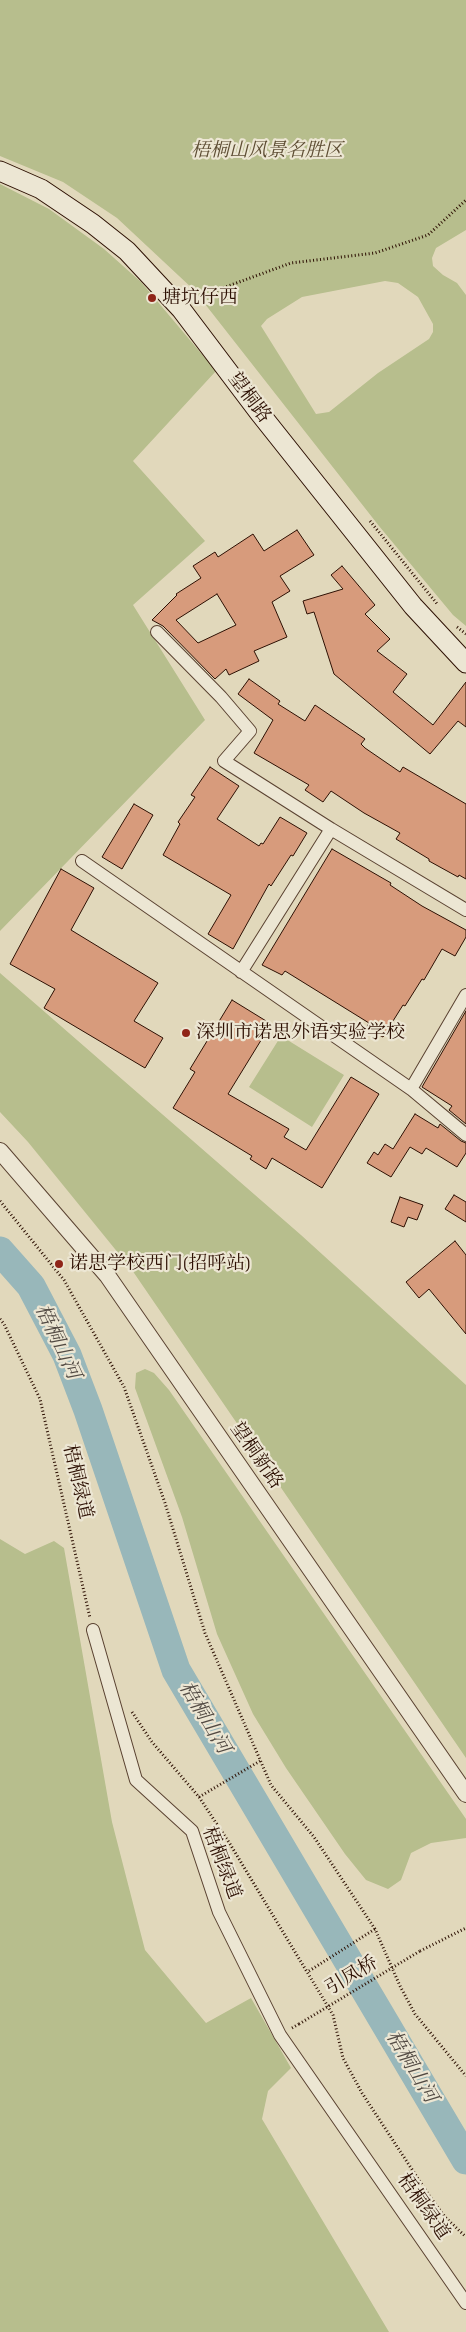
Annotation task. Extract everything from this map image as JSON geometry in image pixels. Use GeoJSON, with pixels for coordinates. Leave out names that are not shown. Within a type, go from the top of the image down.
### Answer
{"type":"FeatureCollection","features":[{"type":"Feature","properties":{"kind":"main road","name":"望桐路"},"geometry":{"type":"LineString","coordinates":[[0,171],[41,189],[93,224],[127,251],[181,309],[258,411],[413,606],[466,662]]}},
{"type":"Feature","properties":{"kind":"street"},"geometry":{"type":"LineString","coordinates":[[156,632],[221,697],[250,731],[224,761],[332,830],[466,910]]}},
{"type":"Feature","properties":{"kind":"street"},"geometry":{"type":"LineString","coordinates":[[241,972],[332,830]]}},
{"type":"Feature","properties":{"kind":"street"},"geometry":{"type":"LineString","coordinates":[[82,861],[411,1089],[466,1135]]}},
{"type":"Feature","properties":{"kind":"street"},"geometry":{"type":"LineString","coordinates":[[411,1089],[466,995]]}},
{"type":"Feature","properties":{"kind":"street","name":"望桐新路"},"geometry":{"type":"LineString","coordinates":[[0,1151],[107,1275],[466,1794]]}},
{"type":"Feature","properties":{"kind":"street","name":"梧桐绿道"},"geometry":{"type":"LineString","coordinates":[[93,1630],[136,1780],[192,1831],[219,1912],[280,2035],[466,2303]]}},
{"type":"Feature","properties":{"kind":"path"},"geometry":{"type":"LineString","coordinates":[[181,309],[220,289],[291,263],[375,253],[428,234],[466,200]]}},
{"type":"Feature","properties":{"kind":"path"},"geometry":{"type":"LineString","coordinates":[[0,1201],[64,1280],[124,1386],[164,1503],[205,1633],[271,1785],[314,1837],[375,1929],[400,1986],[415,2014],[466,2076]]}},
{"type":"Feature","properties":{"kind":"path","name":"梧桐绿道"},"geometry":{"type":"LineString","coordinates":[[0,1319],[40,1399],[65,1517],[93,1630]]}},
{"type":"Feature","properties":{"kind":"path"},"geometry":{"type":"LineString","coordinates":[[128,1706],[152,1742],[199,1797],[230,1844],[334,2014],[343,2058],[362,2093],[430,2197],[445,2217],[466,2237]]}},
{"type":"Feature","properties":{"kind":"path"},"geometry":{"type":"LineString","coordinates":[[199,1797],[260,1761]]}},
{"type":"Feature","properties":{"kind":"path","name":"引凤桥"},"geometry":{"type":"LineString","coordinates":[[298,2024],[420,1951],[466,1928]]}},
{"type":"Feature","properties":{"kind":"path"},"geometry":{"type":"LineString","coordinates":[[308,1971],[375,1929]]}},
{"type":"Feature","properties":{"kind":"green space","name":"梧桐山风景名胜区"},"geometry":{"type":"Polygon","coordinates":[[[0,0],[466,0],[466,230],[436,248],[432,258],[433,266],[443,275],[457,283],[466,295],[466,626],[453,615],[379,526],[194,290],[117,218],[63,182],[0,156],[0,0]],[[385,281],[302,297],[267,319],[261,326],[316,414],[329,412],[378,373],[429,339],[433,332],[433,324],[418,297],[398,283],[385,281]]]}},
{"type":"Feature","properties":{"kind":"green space"},"geometry":{"type":"Polygon","coordinates":[[[0,184],[49,209],[104,249],[141,282],[216,371],[133,461],[205,541],[133,605],[205,720],[0,931],[0,184]]]}},
{"type":"Feature","properties":{"kind":"green space"},"geometry":{"type":"Polygon","coordinates":[[[0,973],[301,1235],[466,1385],[466,1758],[132,1270],[28,1142],[0,1112],[0,973]]]}},
{"type":"Feature","properties":{"kind":"green space"},"geometry":{"type":"Polygon","coordinates":[[[281,1036],[344,1075],[312,1127],[249,1087],[281,1036]]]}},
{"type":"Feature","properties":{"kind":"green space"},"geometry":{"type":"Polygon","coordinates":[[[145,1369],[154,1373],[169,1390],[466,1819],[466,1838],[431,1843],[411,1853],[401,1880],[388,1889],[366,1880],[345,1854],[286,1768],[253,1714],[217,1634],[182,1517],[135,1388],[136,1373],[145,1369]]]}},
{"type":"Feature","properties":{"kind":"green space"},"geometry":{"type":"Polygon","coordinates":[[[0,1539],[25,1554],[54,1541],[64,1548],[112,1822],[145,1950],[206,2023],[251,1998],[291,2068],[268,2091],[262,2119],[389,2332],[0,2332],[0,1539]]]}},
{"type":"Feature","properties":{"kind":"building"},"geometry":{"type":"Polygon","coordinates":[[[297,530],[314,555],[280,576],[290,591],[272,602],[287,637],[254,651],[259,661],[229,675],[226,669],[215,679],[163,626],[152,620],[176,594],[201,578],[193,566],[215,552],[218,557],[253,534],[264,551],[297,530]],[[217,594],[176,620],[198,643],[236,625],[217,594]]]}},
{"type":"Feature","properties":{"kind":"building"},"geometry":{"type":"Polygon","coordinates":[[[342,566],[375,605],[365,614],[390,639],[377,651],[407,674],[393,692],[433,725],[466,682],[466,727],[458,721],[430,754],[334,674],[314,612],[307,614],[303,601],[343,589],[331,575],[342,566]]]}},
{"type":"Feature","properties":{"kind":"building"},"geometry":{"type":"Polygon","coordinates":[[[249,679],[280,701],[278,704],[305,721],[315,705],[365,739],[361,744],[365,748],[400,772],[403,767],[466,804],[466,879],[459,875],[458,877],[429,861],[429,859],[396,839],[400,833],[364,813],[331,791],[323,802],[305,790],[309,785],[254,753],[273,720],[238,694],[249,679]]]}},
{"type":"Feature","properties":{"kind":"building"},"geometry":{"type":"Polygon","coordinates":[[[210,767],[239,786],[217,819],[259,846],[261,843],[263,844],[280,817],[307,833],[271,886],[269,884],[233,949],[208,934],[231,895],[163,855],[180,824],[178,822],[195,797],[191,795],[210,767]]]}},
{"type":"Feature","properties":{"kind":"building"},"geometry":{"type":"Polygon","coordinates":[[[134,804],[153,815],[122,869],[102,857],[134,804]]]}},
{"type":"Feature","properties":{"kind":"building"},"geometry":{"type":"Polygon","coordinates":[[[332,849],[391,883],[390,885],[422,906],[466,930],[466,937],[455,956],[442,949],[424,980],[422,979],[405,1006],[403,1005],[383,1037],[366,1028],[369,1023],[285,971],[282,975],[262,965],[332,849]]]}},
{"type":"Feature","properties":{"kind":"building"},"geometry":{"type":"Polygon","coordinates":[[[61,869],[94,888],[71,930],[158,983],[134,1021],[163,1038],[145,1068],[44,1008],[55,989],[10,964],[61,869]]]}},
{"type":"Feature","properties":{"kind":"building"},"geometry":{"type":"Polygon","coordinates":[[[232,1000],[271,1024],[228,1094],[289,1129],[284,1137],[306,1150],[351,1077],[379,1094],[322,1188],[272,1158],[266,1169],[250,1159],[252,1156],[173,1108],[195,1072],[190,1069],[232,1000]]]}},
{"type":"Feature","properties":{"kind":"building"},"geometry":{"type":"Polygon","coordinates":[[[466,1011],[466,1124],[449,1110],[452,1106],[422,1087],[466,1011]]]}},
{"type":"Feature","properties":{"kind":"building"},"geometry":{"type":"Polygon","coordinates":[[[415,1114],[438,1128],[440,1124],[466,1143],[466,1153],[457,1167],[426,1148],[422,1154],[410,1147],[391,1177],[367,1163],[374,1152],[378,1155],[385,1144],[393,1149],[415,1114]]]}},
{"type":"Feature","properties":{"kind":"building"},"geometry":{"type":"Polygon","coordinates":[[[454,1195],[466,1202],[466,1222],[445,1209],[454,1195]]]}},
{"type":"Feature","properties":{"kind":"building"},"geometry":{"type":"Polygon","coordinates":[[[400,1197],[423,1205],[417,1220],[408,1217],[404,1227],[391,1222],[400,1197]]]}},
{"type":"Feature","properties":{"kind":"building"},"geometry":{"type":"Polygon","coordinates":[[[455,1241],[466,1255],[466,1334],[429,1289],[419,1298],[406,1282],[455,1241]]]}},
{"type":"Feature","properties":{"kind":"waterway","name":"梧桐山河"},"geometry":{"type":"LineString","coordinates":[[0,1251],[31,1286],[67,1355],[88,1410],[176,1670],[466,2160]]}},
{"type":"Feature","properties":{"kind":"place","name":"塘坑仔西"},"geometry":{"type":"Point","coordinates":[152,298]}},
{"type":"Feature","properties":{"kind":"place","name":"深圳市诺思外语实验学校"},"geometry":{"type":"Point","coordinates":[186,1033]}},
{"type":"Feature","properties":{"kind":"place","name":"诺思学校西门(招呼站)"},"geometry":{"type":"Point","coordinates":[59,1264]}}]}
